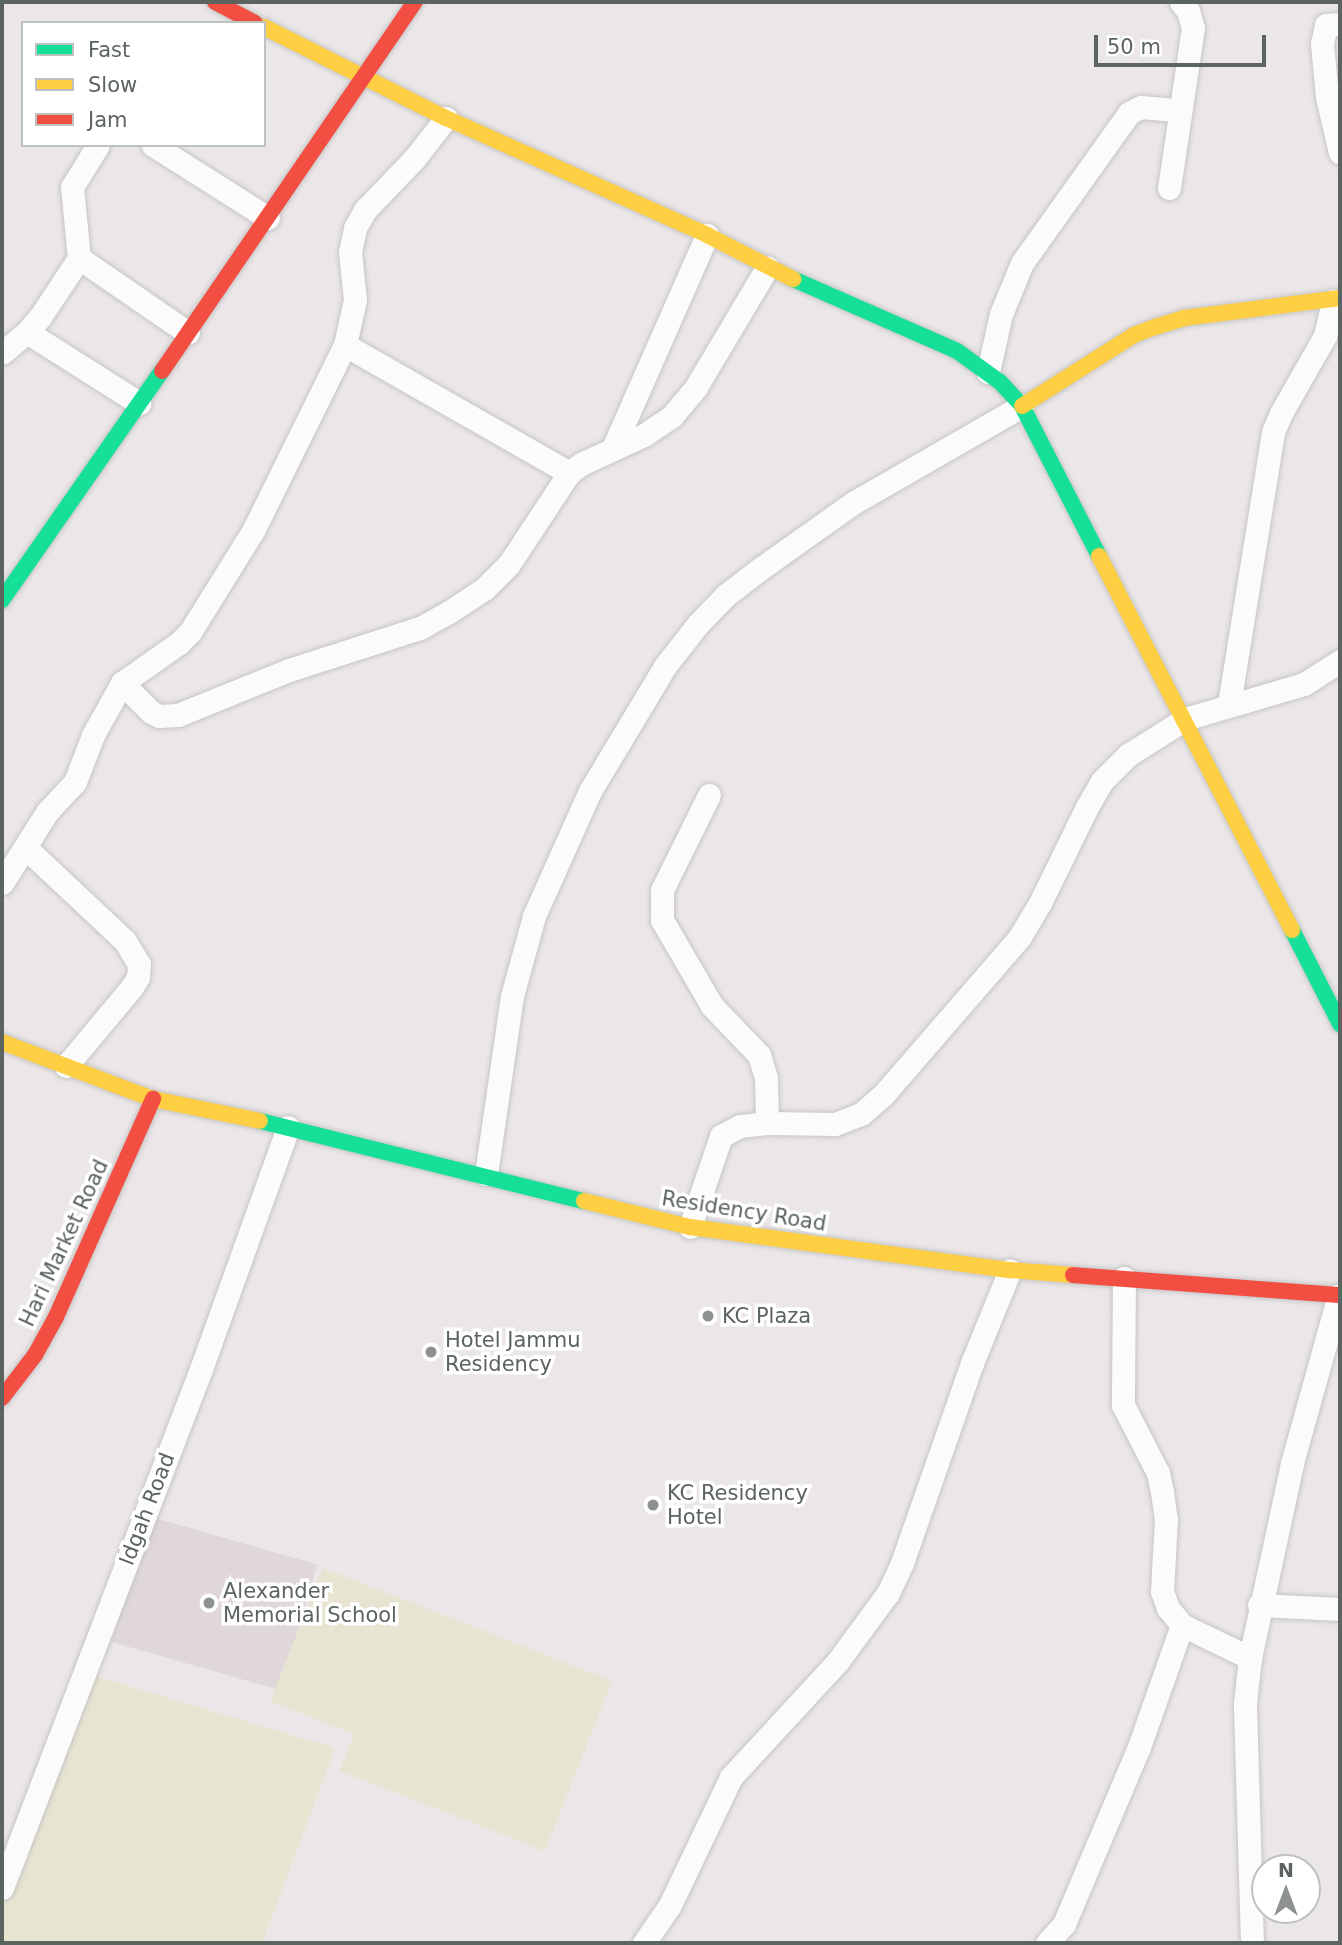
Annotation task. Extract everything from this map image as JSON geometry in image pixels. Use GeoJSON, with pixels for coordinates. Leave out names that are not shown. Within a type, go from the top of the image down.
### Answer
{"type":"FeatureCollection","features":[{"type":"Feature","properties":{"kind":"street"},"geometry":{"type":"LineString","coordinates":[[215,2],[251,21]]}},
{"type":"Feature","properties":{"kind":"street"},"geometry":{"type":"LineString","coordinates":[[2,600],[365,79],[415,2]]}},
{"type":"Feature","properties":{"kind":"street"},"geometry":{"type":"LineString","coordinates":[[1169,188],[1178,110],[1192,28],[1188,11],[1181,2]]}},
{"type":"Feature","properties":{"kind":"street"},"geometry":{"type":"LineString","coordinates":[[1335,16],[1323,30],[1323,66],[1340,153]]}},
{"type":"Feature","properties":{"kind":"street"},"geometry":{"type":"LineString","coordinates":[[266,28],[446,118],[707,234],[767,268],[957,351],[988,372],[1022,406],[1064,493],[1185,719],[1340,1024]]}},
{"type":"Feature","properties":{"kind":"street"},"geometry":{"type":"LineString","coordinates":[[988,372],[1001,314],[1022,263],[1129,113],[1141,107],[1178,110]]}},
{"type":"Feature","properties":{"kind":"street"},"geometry":{"type":"LineString","coordinates":[[2,883],[47,812],[75,782],[93,735],[122,683],[179,643],[190,632],[254,529],[345,345],[355,300],[350,253],[355,228],[380,192],[414,159],[446,118]]}},
{"type":"Feature","properties":{"kind":"street"},"geometry":{"type":"LineString","coordinates":[[2,353],[27,332],[79,258],[72,187],[97,147]]}},
{"type":"Feature","properties":{"kind":"street"},"geometry":{"type":"LineString","coordinates":[[156,147],[268,218]]}},
{"type":"Feature","properties":{"kind":"street"},"geometry":{"type":"LineString","coordinates":[[613,448],[707,234]]}},
{"type":"Feature","properties":{"kind":"street"},"geometry":{"type":"LineString","coordinates":[[79,258],[188,333]]}},
{"type":"Feature","properties":{"kind":"street"},"geometry":{"type":"LineString","coordinates":[[122,683],[151,712],[167,717],[178,715],[289,670],[420,628],[484,589],[509,564],[569,473],[613,448],[644,435],[672,416],[696,387],[767,268]]}},
{"type":"Feature","properties":{"kind":"street"},"geometry":{"type":"LineString","coordinates":[[486,1174],[512,996],[534,916],[590,791],[665,666],[698,624],[726,596],[760,569],[853,503],[1022,406],[1134,335],[1184,318],[1336,299],[1325,336],[1281,412],[1273,432],[1229,704]]}},
{"type":"Feature","properties":{"kind":"street"},"geometry":{"type":"LineString","coordinates":[[27,332],[139,403]]}},
{"type":"Feature","properties":{"kind":"street"},"geometry":{"type":"LineString","coordinates":[[345,345],[569,473]]}},
{"type":"Feature","properties":{"kind":"street"},"geometry":{"type":"LineString","coordinates":[[690,1227],[720,1136],[740,1126],[767,1123],[835,1124],[861,1114],[883,1095],[1019,938],[1041,903],[1102,781],[1128,755],[1185,719],[1304,684],[1340,661]]}},
{"type":"Feature","properties":{"kind":"street"},"geometry":{"type":"LineString","coordinates":[[709,795],[662,890],[662,920],[712,1006],[759,1055],[766,1078],[767,1123]]}},
{"type":"Feature","properties":{"kind":"street"},"geometry":{"type":"LineString","coordinates":[[26,848],[125,942],[139,964],[138,977],[132,987],[66,1066]]}},
{"type":"Feature","properties":{"kind":"street","name":"Residency Road"},"geometry":{"type":"LineString","coordinates":[[2,1042],[153,1099],[288,1127],[486,1174],[690,1227],[1010,1270],[1340,1295]]}},
{"type":"Feature","properties":{"kind":"street","name":"Hari Market Road"},"geometry":{"type":"LineString","coordinates":[[2,1398],[34,1355],[56,1317],[153,1099]]}},
{"type":"Feature","properties":{"kind":"street","name":"Idgah Road"},"geometry":{"type":"LineString","coordinates":[[2,1888],[201,1368],[288,1127]]}},
{"type":"Feature","properties":{"kind":"street"},"geometry":{"type":"LineString","coordinates":[[644,1943],[670,1905],[731,1777],[838,1661],[888,1593],[902,1563],[972,1363],[1010,1270]]}},
{"type":"Feature","properties":{"kind":"street"},"geometry":{"type":"LineString","coordinates":[[1124,1278],[1123,1405],[1158,1473],[1166,1519],[1161,1591],[1168,1608],[1182,1625],[1250,1658]]}},
{"type":"Feature","properties":{"kind":"street"},"geometry":{"type":"LineString","coordinates":[[1252,1943],[1244,1703],[1250,1658],[1259,1605],[1292,1463],[1340,1295]]}},
{"type":"Feature","properties":{"kind":"street"},"geometry":{"type":"LineString","coordinates":[[1259,1605],[1340,1609]]}},
{"type":"Feature","properties":{"kind":"street"},"geometry":{"type":"LineString","coordinates":[[1047,1943],[1064,1924],[1093,1857],[1139,1747],[1182,1625]]}},
{"type":"Feature","properties":{"kind":"shaded area","name":"Alexander Memorial School"},"geometry":{"type":"Polygon","coordinates":[[[148,1516],[317,1565],[281,1690],[112,1642],[148,1516]]]}},
{"type":"Feature","properties":{"kind":"shaded area"},"geometry":{"type":"Polygon","coordinates":[[[323,1568],[612,1681],[545,1851],[340,1771],[354,1734],[270,1701],[323,1568]]]}},
{"type":"Feature","properties":{"kind":"shaded area"},"geometry":{"type":"Polygon","coordinates":[[[85,1673],[335,1748],[262,1943],[2,1943],[2,1910],[85,1673]]]}},
{"type":"Feature","properties":{"kind":"traffic: fast"},"geometry":{"type":"LineString","coordinates":[[793,279],[957,351],[1000,382],[1022,406],[1099,556]]}},
{"type":"Feature","properties":{"kind":"traffic: fast"},"geometry":{"type":"LineString","coordinates":[[2,600],[162,371]]}},
{"type":"Feature","properties":{"kind":"traffic: fast"},"geometry":{"type":"LineString","coordinates":[[1292,930],[1340,1024]]}},
{"type":"Feature","properties":{"kind":"traffic: fast"},"geometry":{"type":"LineString","coordinates":[[260,1121],[584,1201]]}},
{"type":"Feature","properties":{"kind":"traffic: slow"},"geometry":{"type":"LineString","coordinates":[[266,28],[446,118],[707,235],[793,279]]}},
{"type":"Feature","properties":{"kind":"traffic: slow"},"geometry":{"type":"LineString","coordinates":[[1022,406],[1134,335],[1155,327],[1184,318],[1340,298]]}},
{"type":"Feature","properties":{"kind":"traffic: slow"},"geometry":{"type":"LineString","coordinates":[[1099,556],[1292,930]]}},
{"type":"Feature","properties":{"kind":"traffic: slow"},"geometry":{"type":"LineString","coordinates":[[2,1042],[153,1099],[260,1121]]}},
{"type":"Feature","properties":{"kind":"traffic: slow"},"geometry":{"type":"LineString","coordinates":[[584,1201],[690,1227],[1010,1270],[1073,1275]]}},
{"type":"Feature","properties":{"kind":"traffic: jam"},"geometry":{"type":"LineString","coordinates":[[215,2],[251,21]]}},
{"type":"Feature","properties":{"kind":"traffic: jam"},"geometry":{"type":"LineString","coordinates":[[162,371],[415,2]]}},
{"type":"Feature","properties":{"kind":"traffic: jam"},"geometry":{"type":"LineString","coordinates":[[2,1398],[35,1355],[56,1317],[153,1099]]}},
{"type":"Feature","properties":{"kind":"traffic: jam"},"geometry":{"type":"LineString","coordinates":[[1073,1275],[1340,1295]]}},
{"type":"Feature","properties":{"kind":"place","name":"KC Plaza"},"geometry":{"type":"Point","coordinates":[708,1316]}},
{"type":"Feature","properties":{"kind":"place","name":"Hotel Jammu Residency"},"geometry":{"type":"Point","coordinates":[431,1352]}},
{"type":"Feature","properties":{"kind":"place","name":"KC Residency Hotel"},"geometry":{"type":"Point","coordinates":[653,1505]}},
{"type":"Feature","properties":{"kind":"place","name":"Alexander Memorial School"},"geometry":{"type":"Point","coordinates":[209,1603]}}]}
